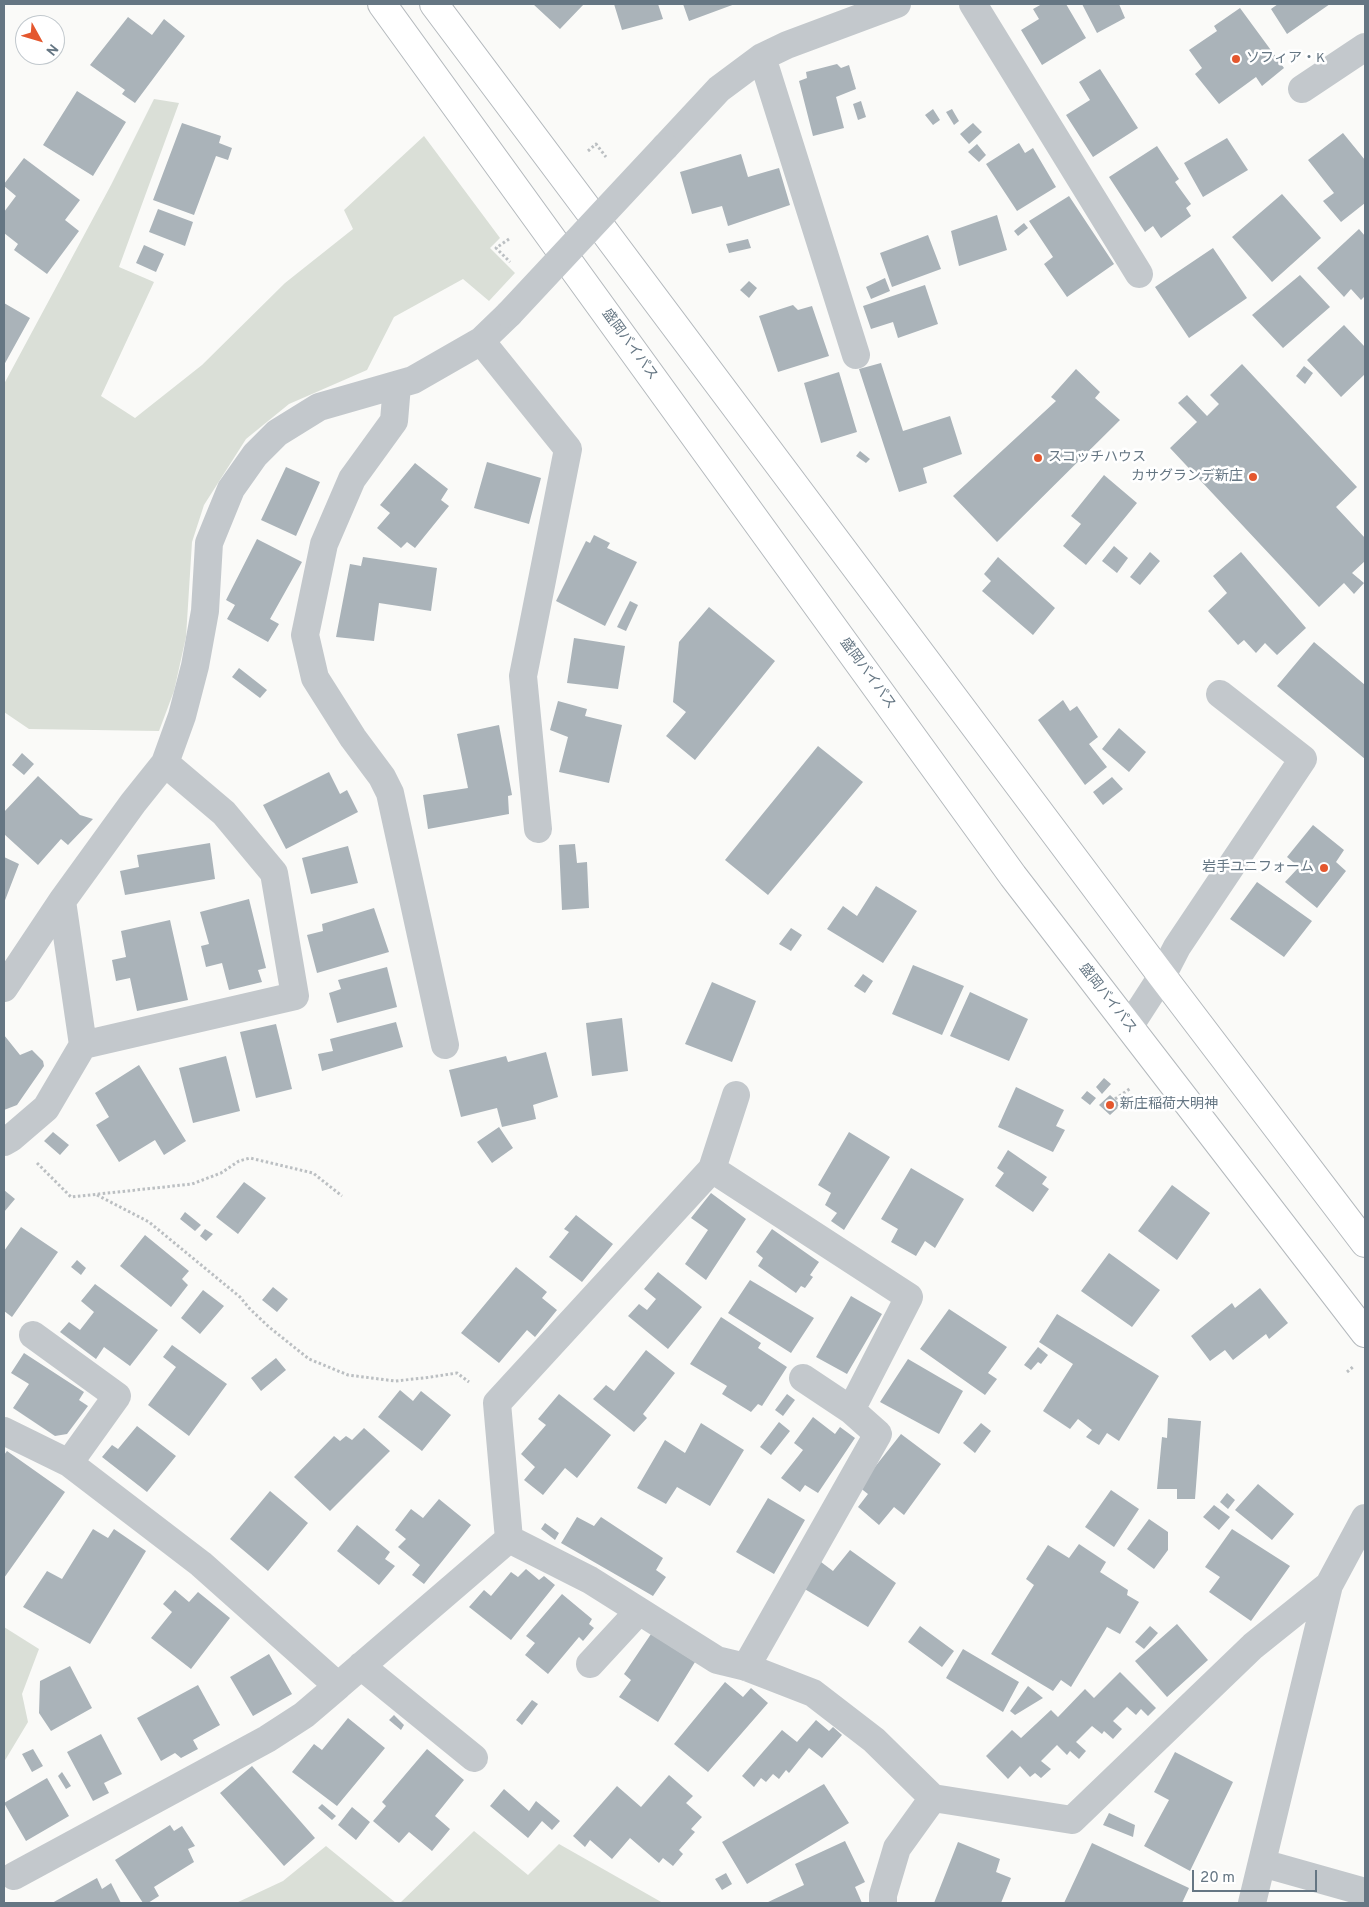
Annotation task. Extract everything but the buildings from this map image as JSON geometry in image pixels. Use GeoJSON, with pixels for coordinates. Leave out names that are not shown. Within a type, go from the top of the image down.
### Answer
{"type":"FeatureCollection","features":[{"type":"Feature","properties":{"kind":"highway","name":"盛岡バイパス"},"geometry":{"type":"LineString","coordinates":[[382,4],[1013,876],[1365,1333]]}},
{"type":"Feature","properties":{"kind":"highway"},"geometry":{"type":"LineString","coordinates":[[434,4],[1162,976],[1365,1243]]}},
{"type":"Feature","properties":{"kind":"street"},"geometry":{"type":"LineString","coordinates":[[4,988],[62,901],[165,763],[182,716],[196,666],[205,611],[208,543],[231,489],[255,455],[277,433],[319,407],[397,386],[412,380],[481,341],[509,314],[719,89],[762,57],[787,45],[897,4]]}},
{"type":"Feature","properties":{"kind":"street"},"geometry":{"type":"LineString","coordinates":[[973,4],[1139,274]]}},
{"type":"Feature","properties":{"kind":"street"},"geometry":{"type":"LineString","coordinates":[[1302,89],[1365,47]]}},
{"type":"Feature","properties":{"kind":"street"},"geometry":{"type":"LineString","coordinates":[[762,57],[856,355]]}},
{"type":"Feature","properties":{"kind":"street"},"geometry":{"type":"LineString","coordinates":[[481,341],[568,449],[523,676],[538,829]]}},
{"type":"Feature","properties":{"kind":"street"},"geometry":{"type":"LineString","coordinates":[[397,386],[394,421],[352,479],[324,544],[305,635],[315,678],[353,738],[382,777],[390,793],[445,1045]]}},
{"type":"Feature","properties":{"kind":"street"},"geometry":{"type":"LineString","coordinates":[[1129,1027],[1162,976],[1177,947],[1303,759],[1220,694]]}},
{"type":"Feature","properties":{"kind":"street"},"geometry":{"type":"LineString","coordinates":[[83,1045],[295,996],[274,874],[224,813],[165,763]]}},
{"type":"Feature","properties":{"kind":"street"},"geometry":{"type":"LineString","coordinates":[[8,1140],[46,1108],[83,1045],[62,901]]}},
{"type":"Feature","properties":{"kind":"street"},"geometry":{"type":"LineString","coordinates":[[509,1539],[497,1403],[712,1169],[736,1095]]}},
{"type":"Feature","properties":{"kind":"street"},"geometry":{"type":"LineString","coordinates":[[712,1169],[909,1297],[851,1410]]}},
{"type":"Feature","properties":{"kind":"street"},"geometry":{"type":"LineString","coordinates":[[33,1335],[117,1396],[69,1463]]}},
{"type":"Feature","properties":{"kind":"street"},"geometry":{"type":"LineString","coordinates":[[746,1667],[878,1434],[851,1410],[803,1378]]}},
{"type":"Feature","properties":{"kind":"street"},"geometry":{"type":"LineString","coordinates":[[4,1431],[69,1463],[201,1564],[338,1686]]}},
{"type":"Feature","properties":{"kind":"street"},"geometry":{"type":"LineString","coordinates":[[1252,1903],[1328,1585],[1365,1518]]}},
{"type":"Feature","properties":{"kind":"street"},"geometry":{"type":"LineString","coordinates":[[509,1539],[590,1580],[717,1660],[746,1667],[813,1693],[874,1740],[932,1798],[1072,1820],[1253,1646],[1328,1585]]}},
{"type":"Feature","properties":{"kind":"street"},"geometry":{"type":"LineString","coordinates":[[14,1876],[267,1739],[304,1715],[509,1539]]}},
{"type":"Feature","properties":{"kind":"street"},"geometry":{"type":"LineString","coordinates":[[590,1664],[639,1611]]}},
{"type":"Feature","properties":{"kind":"street"},"geometry":{"type":"LineString","coordinates":[[362,1666],[474,1758]]}},
{"type":"Feature","properties":{"kind":"street"},"geometry":{"type":"LineString","coordinates":[[883,1903],[898,1848],[932,1798]]}},
{"type":"Feature","properties":{"kind":"street"},"geometry":{"type":"LineString","coordinates":[[1262,1863],[1365,1892]]}},
{"type":"Feature","properties":{"kind":"path"},"geometry":{"type":"LineString","coordinates":[[1115,1099],[1136,1085]]}},
{"type":"Feature","properties":{"kind":"path"},"geometry":{"type":"LineString","coordinates":[[8,1140],[71,1197],[192,1184],[221,1173],[239,1161],[250,1158],[313,1173],[342,1196]]}},
{"type":"Feature","properties":{"kind":"path"},"geometry":{"type":"LineString","coordinates":[[97,1195],[149,1222],[240,1297],[250,1309],[309,1359],[348,1375],[395,1380],[457,1373],[497,1403]]}},
{"type":"Feature","properties":{"kind":"shaded area"},"geometry":{"type":"Polygon","coordinates":[[[154,99],[179,103],[119,267],[154,282],[101,396],[135,418],[202,365],[285,283],[353,229],[344,210],[424,136],[500,238],[490,248],[515,273],[489,301],[463,279],[394,317],[367,370],[289,404],[246,439],[204,505],[192,542],[186,637],[174,691],[159,731],[29,729],[4,712],[4,384],[111,185],[154,99]]]}},
{"type":"Feature","properties":{"kind":"shaded area"},"geometry":{"type":"Polygon","coordinates":[[[4,1627],[39,1649],[22,1694],[28,1722],[4,1762],[4,1627]]]}},
{"type":"Feature","properties":{"kind":"shaded area"},"geometry":{"type":"Polygon","coordinates":[[[474,1831],[528,1875],[559,1844],[663,1903],[400,1903],[474,1831]]]}},
{"type":"Feature","properties":{"kind":"shaded area"},"geometry":{"type":"Polygon","coordinates":[[[326,1846],[396,1903],[236,1903],[283,1881],[326,1846]]]}},
{"type":"Feature","properties":{"kind":"place","name":"ソフィア・K"},"geometry":{"type":"Point","coordinates":[1236,59]}},
{"type":"Feature","properties":{"kind":"place","name":"スコッチハウス"},"geometry":{"type":"Point","coordinates":[1038,458]}},
{"type":"Feature","properties":{"kind":"place","name":"カサグランデ新庄"},"geometry":{"type":"Point","coordinates":[1253,477]}},
{"type":"Feature","properties":{"kind":"place","name":"岩手ユニフォーム"},"geometry":{"type":"Point","coordinates":[1324,868]}},
{"type":"Feature","properties":{"kind":"place","name":"新庄稲荷大明神"},"geometry":{"type":"Point","coordinates":[1110,1105]}}]}
